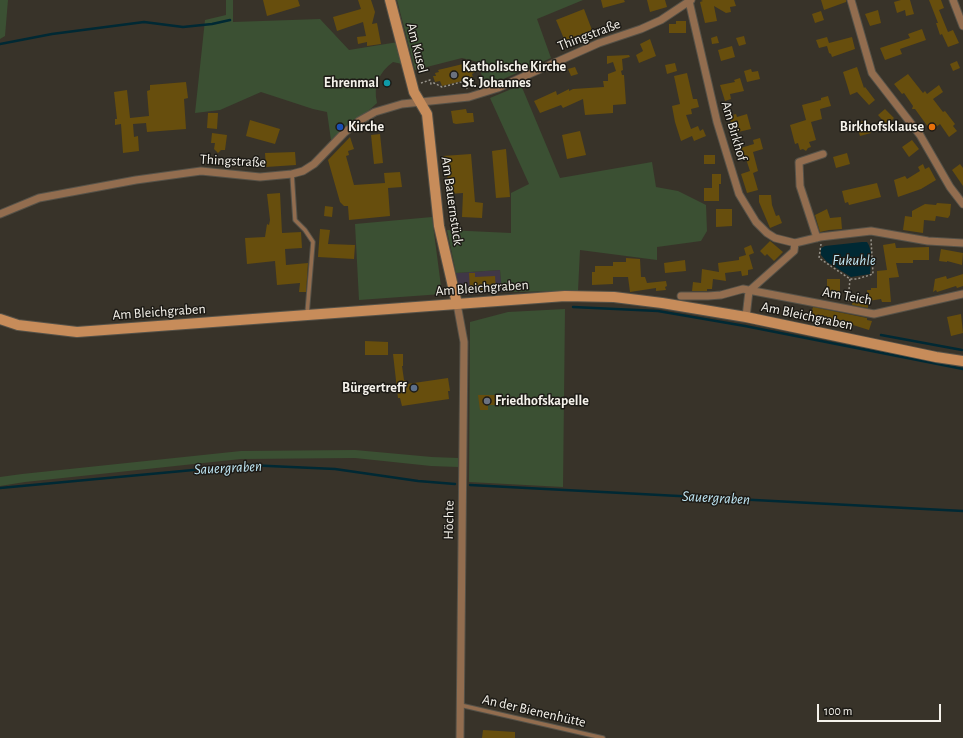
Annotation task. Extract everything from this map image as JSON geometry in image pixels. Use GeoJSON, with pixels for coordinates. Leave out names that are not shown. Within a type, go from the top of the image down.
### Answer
{"type":"FeatureCollection","features":[{"type":"Feature","properties":{"kind":"street","name":"Am Kusel"},"geometry":{"type":"LineString","coordinates":[[390,0],[414,92],[420,102]]}},
{"type":"Feature","properties":{"kind":"street"},"geometry":{"type":"LineString","coordinates":[[851,0],[872,74],[920,135],[950,187],[963,204]]}},
{"type":"Feature","properties":{"kind":"street"},"geometry":{"type":"LineString","coordinates":[[953,0],[963,26]]}},
{"type":"Feature","properties":{"kind":"street","name":"Thingstraße"},"geometry":{"type":"LineString","coordinates":[[0,214],[39,198],[136,180],[201,171],[260,177],[292,174],[303,171],[314,164],[344,133],[358,121],[383,109],[402,104],[469,97],[498,88],[599,43],[636,31],[661,20],[690,1]]}},
{"type":"Feature","properties":{"kind":"street","name":"Am Birkhof"},"geometry":{"type":"LineString","coordinates":[[690,1],[716,122],[739,194],[756,222],[767,233],[775,238],[795,243],[819,237],[869,231],[928,241],[963,243]]}},
{"type":"Feature","properties":{"kind":"street","name":"Am Bauernstück"},"geometry":{"type":"LineString","coordinates":[[420,102],[427,114],[439,226],[457,304]]}},
{"type":"Feature","properties":{"kind":"street"},"geometry":{"type":"LineString","coordinates":[[819,237],[800,186],[799,162],[823,154]]}},
{"type":"Feature","properties":{"kind":"street"},"geometry":{"type":"LineString","coordinates":[[746,317],[749,291],[794,251],[795,243]]}},
{"type":"Feature","properties":{"kind":"street","name":"Am Teich"},"geometry":{"type":"LineString","coordinates":[[681,296],[721,295],[744,289],[874,314],[963,294]]}},
{"type":"Feature","properties":{"kind":"street","name":"Am Bleichgraben"},"geometry":{"type":"LineString","coordinates":[[0,319],[18,325],[77,332],[565,296],[614,296],[746,317],[936,357],[963,361]]}},
{"type":"Feature","properties":{"kind":"street","name":"Höchte"},"geometry":{"type":"LineString","coordinates":[[457,304],[464,342],[460,738]]}},
{"type":"Feature","properties":{"kind":"lane"},"geometry":{"type":"LineString","coordinates":[[292,174],[295,220],[305,230],[313,242],[307,315]]}},
{"type":"Feature","properties":{"kind":"lane","name":"An der Bienenhütte"},"geometry":{"type":"LineString","coordinates":[[460,705],[585,736],[603,738]]}},
{"type":"Feature","properties":{"kind":"path"},"geometry":{"type":"LineString","coordinates":[[412,85],[430,80],[431,84],[434,83],[442,87],[465,81],[469,97]]}},
{"type":"Feature","properties":{"kind":"path"},"geometry":{"type":"LineString","coordinates":[[819,237],[819,258],[850,279],[857,279],[873,274],[869,231]]}},
{"type":"Feature","properties":{"kind":"path"},"geometry":{"type":"LineString","coordinates":[[848,309],[850,279]]}},
{"type":"Feature","properties":{"kind":"shaded area"},"geometry":{"type":"Polygon","coordinates":[[[500,270],[502,292],[461,295],[456,273],[500,270]]]}},
{"type":"Feature","properties":{"kind":"green space"},"geometry":{"type":"Polygon","coordinates":[[[0,0],[8,0],[5,36],[0,39],[0,0]]]}},
{"type":"Feature","properties":{"kind":"green space"},"geometry":{"type":"Polygon","coordinates":[[[226,0],[233,0],[233,22],[320,19],[349,50],[398,42],[402,64],[393,62],[384,70],[378,80],[376,91],[377,103],[331,140],[327,112],[261,92],[220,110],[195,113],[205,20],[226,15],[226,0]]]}},
{"type":"Feature","properties":{"kind":"green space"},"geometry":{"type":"Polygon","coordinates":[[[397,0],[583,0],[537,19],[551,58],[485,87],[478,62],[462,58],[415,70],[397,0]]]}},
{"type":"Feature","properties":{"kind":"green space"},"geometry":{"type":"Polygon","coordinates":[[[521,85],[560,178],[652,162],[656,187],[678,191],[706,205],[707,231],[701,241],[657,247],[657,260],[580,250],[578,291],[502,292],[500,270],[456,273],[447,230],[511,233],[511,193],[529,184],[490,98],[521,85]]]}},
{"type":"Feature","properties":{"kind":"green space"},"geometry":{"type":"Polygon","coordinates":[[[432,217],[442,294],[359,300],[355,224],[432,217]]]}},
{"type":"Feature","properties":{"kind":"green space"},"geometry":{"type":"Polygon","coordinates":[[[565,309],[563,487],[469,482],[470,322],[508,312],[565,309]]]}},
{"type":"Feature","properties":{"kind":"green space"},"geometry":{"type":"Polygon","coordinates":[[[355,450],[458,458],[458,467],[431,466],[355,458],[241,459],[0,486],[0,477],[241,451],[355,450]]]}},
{"type":"Feature","properties":{"kind":"water","name":"Fukuhle"},"geometry":{"type":"Polygon","coordinates":[[[867,242],[870,249],[870,274],[851,277],[827,262],[821,255],[821,248],[825,246],[867,242]]]}},
{"type":"Feature","properties":{"kind":"building"},"geometry":{"type":"Polygon","coordinates":[[[263,0],[298,0],[300,6],[267,16],[263,0]]]}},
{"type":"Feature","properties":{"kind":"building"},"geometry":{"type":"Polygon","coordinates":[[[358,0],[371,0],[375,12],[372,24],[377,23],[381,44],[367,46],[367,42],[358,44],[357,37],[366,36],[363,22],[337,31],[333,17],[361,9],[358,0]]]}},
{"type":"Feature","properties":{"kind":"building"},"geometry":{"type":"Polygon","coordinates":[[[601,0],[624,0],[625,2],[603,8],[601,0]]]}},
{"type":"Feature","properties":{"kind":"building"},"geometry":{"type":"Polygon","coordinates":[[[647,0],[665,0],[667,7],[650,12],[647,0]]]}},
{"type":"Feature","properties":{"kind":"building"},"geometry":{"type":"Polygon","coordinates":[[[701,0],[734,0],[736,6],[730,7],[731,12],[726,13],[714,6],[717,21],[705,23],[700,2],[703,1],[701,0]]]}},
{"type":"Feature","properties":{"kind":"building"},"geometry":{"type":"Polygon","coordinates":[[[821,0],[846,0],[846,2],[824,10],[821,0]]]}},
{"type":"Feature","properties":{"kind":"building"},"geometry":{"type":"Polygon","coordinates":[[[910,0],[914,14],[906,16],[905,10],[897,13],[894,2],[910,0]]]}},
{"type":"Feature","properties":{"kind":"building"},"geometry":{"type":"Polygon","coordinates":[[[929,0],[941,0],[944,8],[939,10],[948,32],[953,30],[959,43],[948,47],[942,34],[940,35],[936,23],[938,23],[929,0]]]}},
{"type":"Feature","properties":{"kind":"building"},"geometry":{"type":"Polygon","coordinates":[[[584,9],[592,30],[565,41],[556,20],[584,9]]]}},
{"type":"Feature","properties":{"kind":"building"},"geometry":{"type":"Polygon","coordinates":[[[878,10],[881,23],[870,26],[865,14],[878,10]]]}},
{"type":"Feature","properties":{"kind":"building"},"geometry":{"type":"Polygon","coordinates":[[[821,11],[824,20],[815,23],[812,14],[821,11]]]}},
{"type":"Feature","properties":{"kind":"building"},"geometry":{"type":"Polygon","coordinates":[[[676,21],[686,21],[686,33],[669,33],[669,24],[676,24],[676,21]]]}},
{"type":"Feature","properties":{"kind":"building"},"geometry":{"type":"Polygon","coordinates":[[[922,29],[926,40],[900,49],[902,54],[885,60],[880,48],[910,38],[908,34],[922,29]]]}},
{"type":"Feature","properties":{"kind":"building"},"geometry":{"type":"Polygon","coordinates":[[[717,36],[719,43],[712,44],[711,38],[717,36]]]}},
{"type":"Feature","properties":{"kind":"building"},"geometry":{"type":"Polygon","coordinates":[[[744,36],[746,44],[739,46],[736,38],[744,36]]]}},
{"type":"Feature","properties":{"kind":"building"},"geometry":{"type":"Polygon","coordinates":[[[827,37],[829,43],[852,37],[855,49],[832,57],[827,46],[819,48],[816,40],[827,37]]]}},
{"type":"Feature","properties":{"kind":"building"},"geometry":{"type":"Polygon","coordinates":[[[650,39],[656,56],[639,63],[636,55],[643,51],[640,44],[650,39]]]}},
{"type":"Feature","properties":{"kind":"building"},"geometry":{"type":"Polygon","coordinates":[[[732,46],[735,57],[721,61],[718,50],[732,46]]]}},
{"type":"Feature","properties":{"kind":"building"},"geometry":{"type":"Polygon","coordinates":[[[629,55],[630,57],[622,59],[623,70],[621,71],[622,75],[624,75],[626,104],[613,105],[613,113],[585,115],[583,99],[563,108],[561,105],[540,113],[534,101],[556,91],[557,95],[569,89],[569,91],[573,89],[604,87],[603,81],[608,81],[608,74],[616,71],[613,62],[607,64],[607,56],[629,55]]]}},
{"type":"Feature","properties":{"kind":"building"},"geometry":{"type":"Polygon","coordinates":[[[957,61],[960,68],[953,71],[950,64],[957,61]]]}},
{"type":"Feature","properties":{"kind":"building"},"geometry":{"type":"Polygon","coordinates":[[[675,63],[677,71],[667,74],[665,65],[675,63]]]}},
{"type":"Feature","properties":{"kind":"building","name":"Katholische Kirche St. Johannes"},"geometry":{"type":"Polygon","coordinates":[[[463,64],[464,67],[474,67],[475,72],[472,74],[474,81],[467,82],[466,80],[442,86],[440,81],[435,82],[433,76],[436,76],[435,73],[439,72],[438,70],[463,64]]]}},
{"type":"Feature","properties":{"kind":"building"},"geometry":{"type":"Polygon","coordinates":[[[575,67],[578,74],[571,76],[568,69],[575,67]]]}},
{"type":"Feature","properties":{"kind":"building"},"geometry":{"type":"Polygon","coordinates":[[[857,67],[864,88],[865,87],[875,100],[869,105],[857,92],[850,95],[843,72],[857,67]]]}},
{"type":"Feature","properties":{"kind":"building"},"geometry":{"type":"Polygon","coordinates":[[[751,69],[752,72],[758,71],[760,79],[747,82],[744,71],[751,69]]]}},
{"type":"Feature","properties":{"kind":"building"},"geometry":{"type":"Polygon","coordinates":[[[687,73],[693,99],[697,99],[699,107],[691,109],[692,114],[686,115],[691,129],[698,126],[700,131],[703,129],[706,136],[694,141],[692,136],[681,141],[672,106],[680,104],[674,76],[687,73]]]}},
{"type":"Feature","properties":{"kind":"building"},"geometry":{"type":"Polygon","coordinates":[[[908,74],[923,93],[925,91],[927,94],[939,85],[943,92],[933,99],[955,124],[953,126],[957,131],[949,137],[940,124],[931,131],[915,109],[912,109],[913,106],[904,93],[902,94],[894,84],[908,74]]]}},
{"type":"Feature","properties":{"kind":"building"},"geometry":{"type":"Polygon","coordinates":[[[740,78],[744,91],[730,94],[731,99],[725,101],[720,85],[735,82],[734,80],[740,78]]]}},
{"type":"Feature","properties":{"kind":"building"},"geometry":{"type":"Polygon","coordinates":[[[186,82],[188,98],[184,99],[186,129],[147,132],[146,123],[133,124],[134,137],[138,136],[139,151],[123,153],[121,124],[115,125],[115,119],[117,119],[114,92],[127,90],[130,118],[149,116],[147,91],[150,90],[150,85],[186,82]]]}},
{"type":"Feature","properties":{"kind":"building"},"geometry":{"type":"Polygon","coordinates":[[[828,96],[831,106],[820,109],[822,119],[811,122],[816,140],[809,142],[811,147],[806,151],[803,149],[800,150],[798,143],[795,144],[790,125],[806,120],[802,105],[821,100],[821,98],[828,96]]]}},
{"type":"Feature","properties":{"kind":"building"},"geometry":{"type":"Polygon","coordinates":[[[466,109],[467,113],[473,113],[474,122],[453,123],[451,111],[466,109]]]}},
{"type":"Feature","properties":{"kind":"building"},"geometry":{"type":"Polygon","coordinates":[[[885,109],[894,118],[887,125],[878,115],[885,109]]]}},
{"type":"Feature","properties":{"kind":"building"},"geometry":{"type":"Polygon","coordinates":[[[208,113],[218,113],[217,129],[207,128],[208,113]]]}},
{"type":"Feature","properties":{"kind":"building"},"geometry":{"type":"Polygon","coordinates":[[[736,114],[737,117],[747,114],[751,129],[734,133],[729,116],[736,114]]]}},
{"type":"Feature","properties":{"kind":"building"},"geometry":{"type":"Polygon","coordinates":[[[250,120],[280,129],[275,144],[246,136],[250,120]]]}},
{"type":"Feature","properties":{"kind":"building"},"geometry":{"type":"Polygon","coordinates":[[[867,120],[871,133],[860,136],[856,123],[867,120]]]}},
{"type":"Feature","properties":{"kind":"building"},"geometry":{"type":"Polygon","coordinates":[[[580,131],[586,155],[567,159],[562,135],[580,131]]]}},
{"type":"Feature","properties":{"kind":"building"},"geometry":{"type":"Polygon","coordinates":[[[212,133],[227,135],[225,150],[221,150],[218,153],[214,149],[215,143],[211,143],[212,133]]]}},
{"type":"Feature","properties":{"kind":"building"},"geometry":{"type":"Polygon","coordinates":[[[380,134],[383,163],[374,164],[371,135],[380,134]]]}},
{"type":"Feature","properties":{"kind":"building"},"geometry":{"type":"Polygon","coordinates":[[[350,137],[354,149],[348,151],[349,155],[346,156],[354,185],[385,183],[384,173],[400,172],[402,187],[388,188],[390,216],[349,220],[348,206],[344,206],[340,202],[328,160],[350,137]]]}},
{"type":"Feature","properties":{"kind":"building"},"geometry":{"type":"Polygon","coordinates":[[[760,138],[763,149],[753,152],[758,171],[753,173],[758,190],[747,193],[741,174],[750,171],[746,159],[741,160],[737,149],[754,144],[753,140],[760,138]]]}},
{"type":"Feature","properties":{"kind":"building"},"geometry":{"type":"Polygon","coordinates":[[[912,140],[919,149],[909,157],[902,147],[912,140]]]}},
{"type":"Feature","properties":{"kind":"building"},"geometry":{"type":"Polygon","coordinates":[[[506,149],[510,197],[496,198],[492,151],[506,149]]]}},
{"type":"Feature","properties":{"kind":"building"},"geometry":{"type":"Polygon","coordinates":[[[295,152],[296,165],[266,167],[265,153],[295,152]]]}},
{"type":"Feature","properties":{"kind":"building"},"geometry":{"type":"Polygon","coordinates":[[[847,153],[850,164],[836,168],[833,157],[847,153]]]}},
{"type":"Feature","properties":{"kind":"building"},"geometry":{"type":"Polygon","coordinates":[[[471,154],[475,202],[483,203],[482,218],[462,217],[463,193],[449,194],[447,173],[445,174],[443,156],[471,154]]]}},
{"type":"Feature","properties":{"kind":"building"},"geometry":{"type":"Polygon","coordinates":[[[704,155],[715,155],[715,164],[704,164],[704,155]]]}},
{"type":"Feature","properties":{"kind":"building"},"geometry":{"type":"Polygon","coordinates":[[[923,164],[925,169],[929,167],[936,180],[921,189],[898,197],[894,180],[905,176],[907,179],[920,171],[918,167],[923,164]]]}},
{"type":"Feature","properties":{"kind":"building"},"geometry":{"type":"Polygon","coordinates":[[[960,164],[963,168],[963,186],[952,170],[960,164]]]}},
{"type":"Feature","properties":{"kind":"building"},"geometry":{"type":"Polygon","coordinates":[[[712,174],[721,174],[721,184],[719,184],[719,201],[704,201],[704,188],[712,188],[712,174]]]}},
{"type":"Feature","properties":{"kind":"building"},"geometry":{"type":"Polygon","coordinates":[[[877,183],[881,197],[849,205],[848,202],[845,203],[842,191],[877,183]]]}},
{"type":"Feature","properties":{"kind":"building"},"geometry":{"type":"Polygon","coordinates":[[[280,193],[282,233],[301,232],[302,248],[285,249],[286,265],[308,263],[306,292],[299,292],[300,283],[277,285],[275,261],[247,264],[245,238],[265,237],[267,224],[269,225],[270,220],[267,194],[280,193]]]}},
{"type":"Feature","properties":{"kind":"building"},"geometry":{"type":"Polygon","coordinates":[[[759,195],[771,195],[772,205],[776,216],[779,215],[782,223],[770,228],[759,202],[759,195]]]}},
{"type":"Feature","properties":{"kind":"building"},"geometry":{"type":"Polygon","coordinates":[[[937,203],[951,204],[950,215],[948,218],[936,216],[935,221],[924,220],[923,233],[903,230],[905,216],[912,217],[912,211],[925,204],[936,205],[937,203]]]}},
{"type":"Feature","properties":{"kind":"building"},"geometry":{"type":"Polygon","coordinates":[[[325,206],[333,207],[332,217],[324,216],[325,206]]]}},
{"type":"Feature","properties":{"kind":"building"},"geometry":{"type":"Polygon","coordinates":[[[716,209],[732,209],[732,226],[716,227],[716,209]]]}},
{"type":"Feature","properties":{"kind":"building"},"geometry":{"type":"Polygon","coordinates":[[[827,209],[830,218],[841,217],[842,229],[820,232],[815,215],[827,209]]]}},
{"type":"Feature","properties":{"kind":"building"},"geometry":{"type":"Polygon","coordinates":[[[320,229],[330,230],[328,244],[355,245],[354,259],[318,257],[320,229]]]}},
{"type":"Feature","properties":{"kind":"building"},"geometry":{"type":"Polygon","coordinates":[[[770,241],[783,252],[774,261],[767,254],[765,256],[760,251],[770,241]]]}},
{"type":"Feature","properties":{"kind":"building"},"geometry":{"type":"Polygon","coordinates":[[[895,243],[896,248],[929,247],[929,260],[913,260],[913,263],[896,263],[899,277],[889,278],[891,302],[882,302],[881,299],[868,301],[867,290],[877,288],[877,271],[887,270],[883,245],[895,243]]]}},
{"type":"Feature","properties":{"kind":"building"},"geometry":{"type":"Polygon","coordinates":[[[751,245],[754,253],[749,255],[753,269],[748,270],[748,275],[742,276],[741,271],[725,273],[726,281],[713,279],[712,289],[707,289],[707,291],[692,291],[693,282],[701,283],[702,269],[719,272],[718,263],[739,260],[739,257],[746,255],[744,248],[751,245]]]}},
{"type":"Feature","properties":{"kind":"building"},"geometry":{"type":"Polygon","coordinates":[[[941,249],[963,253],[962,265],[947,261],[939,261],[941,249]]]}},
{"type":"Feature","properties":{"kind":"building"},"geometry":{"type":"Polygon","coordinates":[[[626,258],[640,259],[641,277],[645,277],[647,283],[666,281],[666,290],[656,291],[656,288],[630,292],[628,277],[613,277],[613,284],[592,285],[592,272],[595,272],[595,266],[613,266],[613,262],[626,262],[626,258]]]}},
{"type":"Feature","properties":{"kind":"building"},"geometry":{"type":"Polygon","coordinates":[[[685,260],[686,271],[665,273],[664,263],[685,260]]]}},
{"type":"Feature","properties":{"kind":"building"},"geometry":{"type":"Polygon","coordinates":[[[469,273],[475,273],[475,277],[495,276],[496,290],[470,290],[469,273]]]}},
{"type":"Feature","properties":{"kind":"building"},"geometry":{"type":"Polygon","coordinates":[[[963,274],[963,286],[957,288],[956,286],[937,292],[936,290],[933,292],[935,279],[946,276],[947,279],[963,274]]]}},
{"type":"Feature","properties":{"kind":"building"},"geometry":{"type":"Polygon","coordinates":[[[827,279],[840,279],[840,297],[827,296],[827,279]]]}},
{"type":"Feature","properties":{"kind":"building"},"geometry":{"type":"Polygon","coordinates":[[[853,299],[868,302],[868,308],[852,305],[853,299]]]}},
{"type":"Feature","properties":{"kind":"building"},"geometry":{"type":"Polygon","coordinates":[[[813,307],[867,318],[867,320],[872,321],[869,330],[853,325],[810,317],[813,307]]]}},
{"type":"Feature","properties":{"kind":"building"},"geometry":{"type":"Polygon","coordinates":[[[961,314],[963,333],[951,336],[947,317],[961,314]]]}},
{"type":"Feature","properties":{"kind":"building"},"geometry":{"type":"Polygon","coordinates":[[[365,341],[388,342],[388,355],[365,355],[365,341]]]}},
{"type":"Feature","properties":{"kind":"building","name":"Bürgertreff"},"geometry":{"type":"Polygon","coordinates":[[[393,354],[403,354],[402,366],[404,380],[406,380],[407,384],[448,378],[450,391],[448,391],[449,399],[402,406],[400,398],[398,398],[393,354]]]}},
{"type":"Feature","properties":{"kind":"building","name":"Friedhofskapelle"},"geometry":{"type":"Polygon","coordinates":[[[478,395],[495,395],[495,405],[488,405],[488,410],[480,410],[478,395]]]}},
{"type":"Feature","properties":{"kind":"building"},"geometry":{"type":"Polygon","coordinates":[[[483,730],[515,732],[515,738],[482,738],[483,730]]]}},
{"type":"Feature","properties":{"kind":"waterway"},"geometry":{"type":"LineString","coordinates":[[0,44],[52,34],[144,22],[183,27],[212,24],[230,20]]}},
{"type":"Feature","properties":{"kind":"waterway"},"geometry":{"type":"LineString","coordinates":[[573,307],[658,311],[745,326],[963,369]]}},
{"type":"Feature","properties":{"kind":"waterway"},"geometry":{"type":"LineString","coordinates":[[881,335],[962,350]]}},
{"type":"Feature","properties":{"kind":"waterway","name":"Sauergraben"},"geometry":{"type":"LineString","coordinates":[[0,488],[247,465],[335,469],[418,481],[455,484]]}},
{"type":"Feature","properties":{"kind":"waterway","name":"Sauergraben"},"geometry":{"type":"LineString","coordinates":[[470,485],[963,511]]}},
{"type":"Feature","properties":{"kind":"place","name":"Katholische Kirche St. Johannes"},"geometry":{"type":"Point","coordinates":[454,75]}},
{"type":"Feature","properties":{"kind":"place","name":"Ehrenmal"},"geometry":{"type":"Point","coordinates":[387,83]}},
{"type":"Feature","properties":{"kind":"place","name":"Kirche"},"geometry":{"type":"Point","coordinates":[340,127]}},
{"type":"Feature","properties":{"kind":"place","name":"Birkhofsklause"},"geometry":{"type":"Point","coordinates":[932,127]}},
{"type":"Feature","properties":{"kind":"place","name":"Bürgertreff"},"geometry":{"type":"Point","coordinates":[414,388]}},
{"type":"Feature","properties":{"kind":"place","name":"Friedhofskapelle"},"geometry":{"type":"Point","coordinates":[487,401]}}]}
